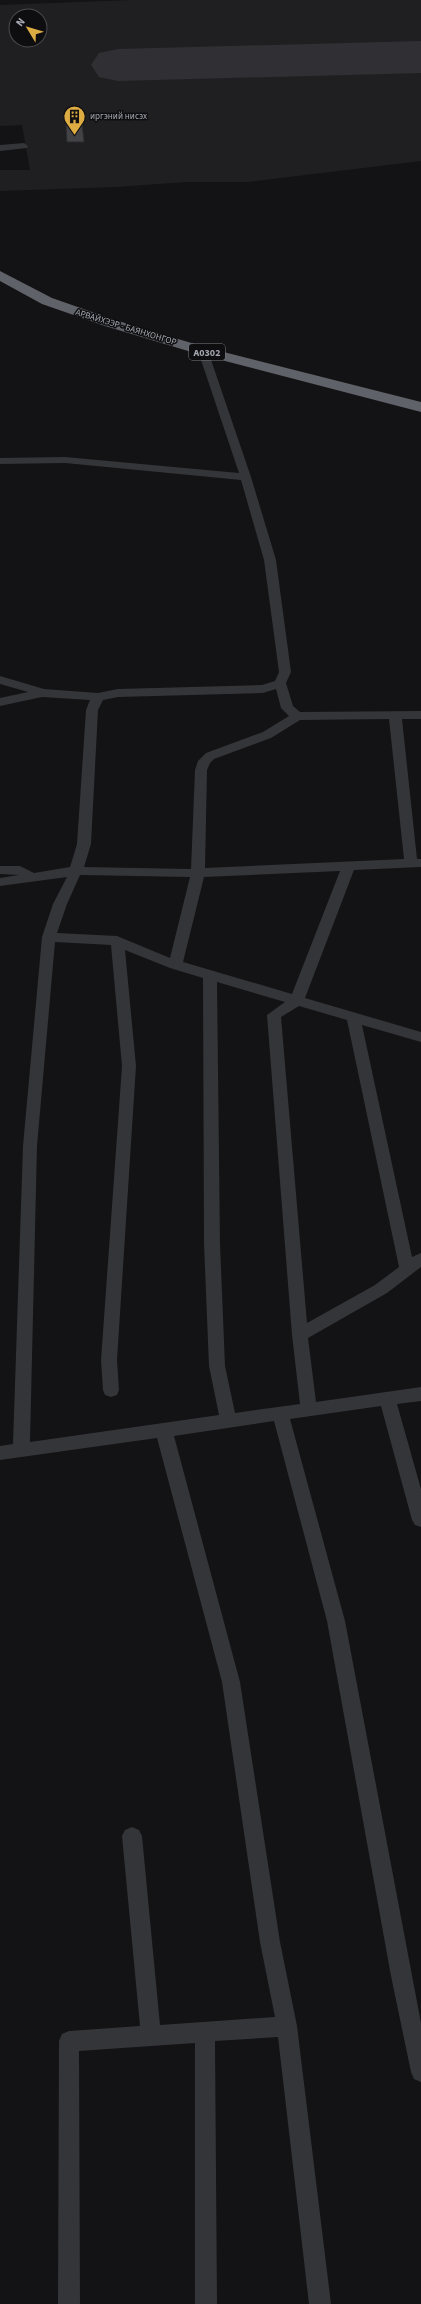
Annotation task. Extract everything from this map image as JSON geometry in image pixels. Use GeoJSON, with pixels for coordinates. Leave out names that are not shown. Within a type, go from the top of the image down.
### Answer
{"type":"FeatureCollection","features":[{"type":"Feature","properties":{"kind":"highway","name":"АРВАЙХЭЭР - БАЯНХОНГОР"},"geometry":{"type":"LineString","coordinates":[[0,275],[47,301],[65,308],[203,351],[421,407]]}},
{"type":"Feature","properties":{"kind":"street"},"geometry":{"type":"LineString","coordinates":[[0,148],[24,146]]}},
{"type":"Feature","properties":{"kind":"street"},"geometry":{"type":"LineString","coordinates":[[0,680],[43,693],[98,697],[118,693],[263,689],[280,682],[285,672],[270,560],[246,477],[203,351]]}},
{"type":"Feature","properties":{"kind":"street"},"geometry":{"type":"LineString","coordinates":[[0,461],[65,460],[246,477]]}},
{"type":"Feature","properties":{"kind":"street"},"geometry":{"type":"LineString","coordinates":[[280,682],[287,708],[298,716]]}},
{"type":"Feature","properties":{"kind":"street"},"geometry":{"type":"LineString","coordinates":[[0,702],[43,693]]}},
{"type":"Feature","properties":{"kind":"street"},"geometry":{"type":"LineString","coordinates":[[21,1450],[30,1146],[49,937],[60,904],[76,871],[84,844],[92,710],[98,697]]}},
{"type":"Feature","properties":{"kind":"street"},"geometry":{"type":"LineString","coordinates":[[0,882],[76,871],[198,873],[416,863],[395,715]]}},
{"type":"Feature","properties":{"kind":"street"},"geometry":{"type":"LineString","coordinates":[[175,965],[198,873],[201,770],[204,761],[210,756],[267,735],[298,716],[421,715]]}},
{"type":"Feature","properties":{"kind":"street"},"geometry":{"type":"LineString","coordinates":[[309,1410],[300,1335],[274,1015],[297,1001],[349,865]]}},
{"type":"Feature","properties":{"kind":"street"},"geometry":{"type":"LineString","coordinates":[[0,870],[20,870],[34,877]]}},
{"type":"Feature","properties":{"kind":"street"},"geometry":{"type":"LineString","coordinates":[[49,937],[117,941],[175,965],[353,1017],[420,1033]]}},
{"type":"Feature","properties":{"kind":"street"},"geometry":{"type":"LineString","coordinates":[[111,1390],[109,1360],[129,1066],[117,941]]}},
{"type":"Feature","properties":{"kind":"street"},"geometry":{"type":"LineString","coordinates":[[210,975],[212,1252],[217,1366],[228,1421]]}},
{"type":"Feature","properties":{"kind":"street"},"geometry":{"type":"LineString","coordinates":[[353,1017],[407,1269]]}},
{"type":"Feature","properties":{"kind":"street"},"geometry":{"type":"LineString","coordinates":[[300,1335],[382,1289],[421,1259]]}},
{"type":"Feature","properties":{"kind":"street"},"geometry":{"type":"LineString","coordinates":[[0,1453],[421,1394]]}},
{"type":"Feature","properties":{"kind":"street"},"geometry":{"type":"LineString","coordinates":[[386,1398],[421,1520]]}},
{"type":"Feature","properties":{"kind":"street"},"geometry":{"type":"LineString","coordinates":[[280,1414],[336,1621],[401,1976],[421,2072]]}},
{"type":"Feature","properties":{"kind":"street"},"geometry":{"type":"LineString","coordinates":[[164,1431],[231,1682],[270,1942],[286,2026],[320,2304]]}},
{"type":"Feature","properties":{"kind":"street"},"geometry":{"type":"LineString","coordinates":[[132,1836],[151,2036]]}},
{"type":"Feature","properties":{"kind":"street"},"geometry":{"type":"LineString","coordinates":[[69,2304],[68,2041],[205,2033],[286,2026]]}},
{"type":"Feature","properties":{"kind":"street"},"geometry":{"type":"LineString","coordinates":[[205,2033],[206,2304]]}},
{"type":"Feature","properties":{"kind":"shaded area"},"geometry":{"type":"Polygon","coordinates":[[[132,0],[421,0],[421,161],[247,182],[186,182],[116,187],[0,191],[0,170],[30,170],[22,125],[0,126],[0,5],[132,0]]]}},
{"type":"Feature","properties":{"kind":"building","name":"иргэний нисэх"},"geometry":{"type":"Polygon","coordinates":[[[82,124],[84,142],[67,142],[66,125],[82,124]]]}},
{"type":"Feature","properties":{"kind":"runway"},"geometry":{"type":"LineString","coordinates":[[118,65],[421,57]]}},
{"type":"Feature","properties":{"kind":"place","name":"иргэний нисэх"},"geometry":{"type":"Point","coordinates":[75,136]}}]}
